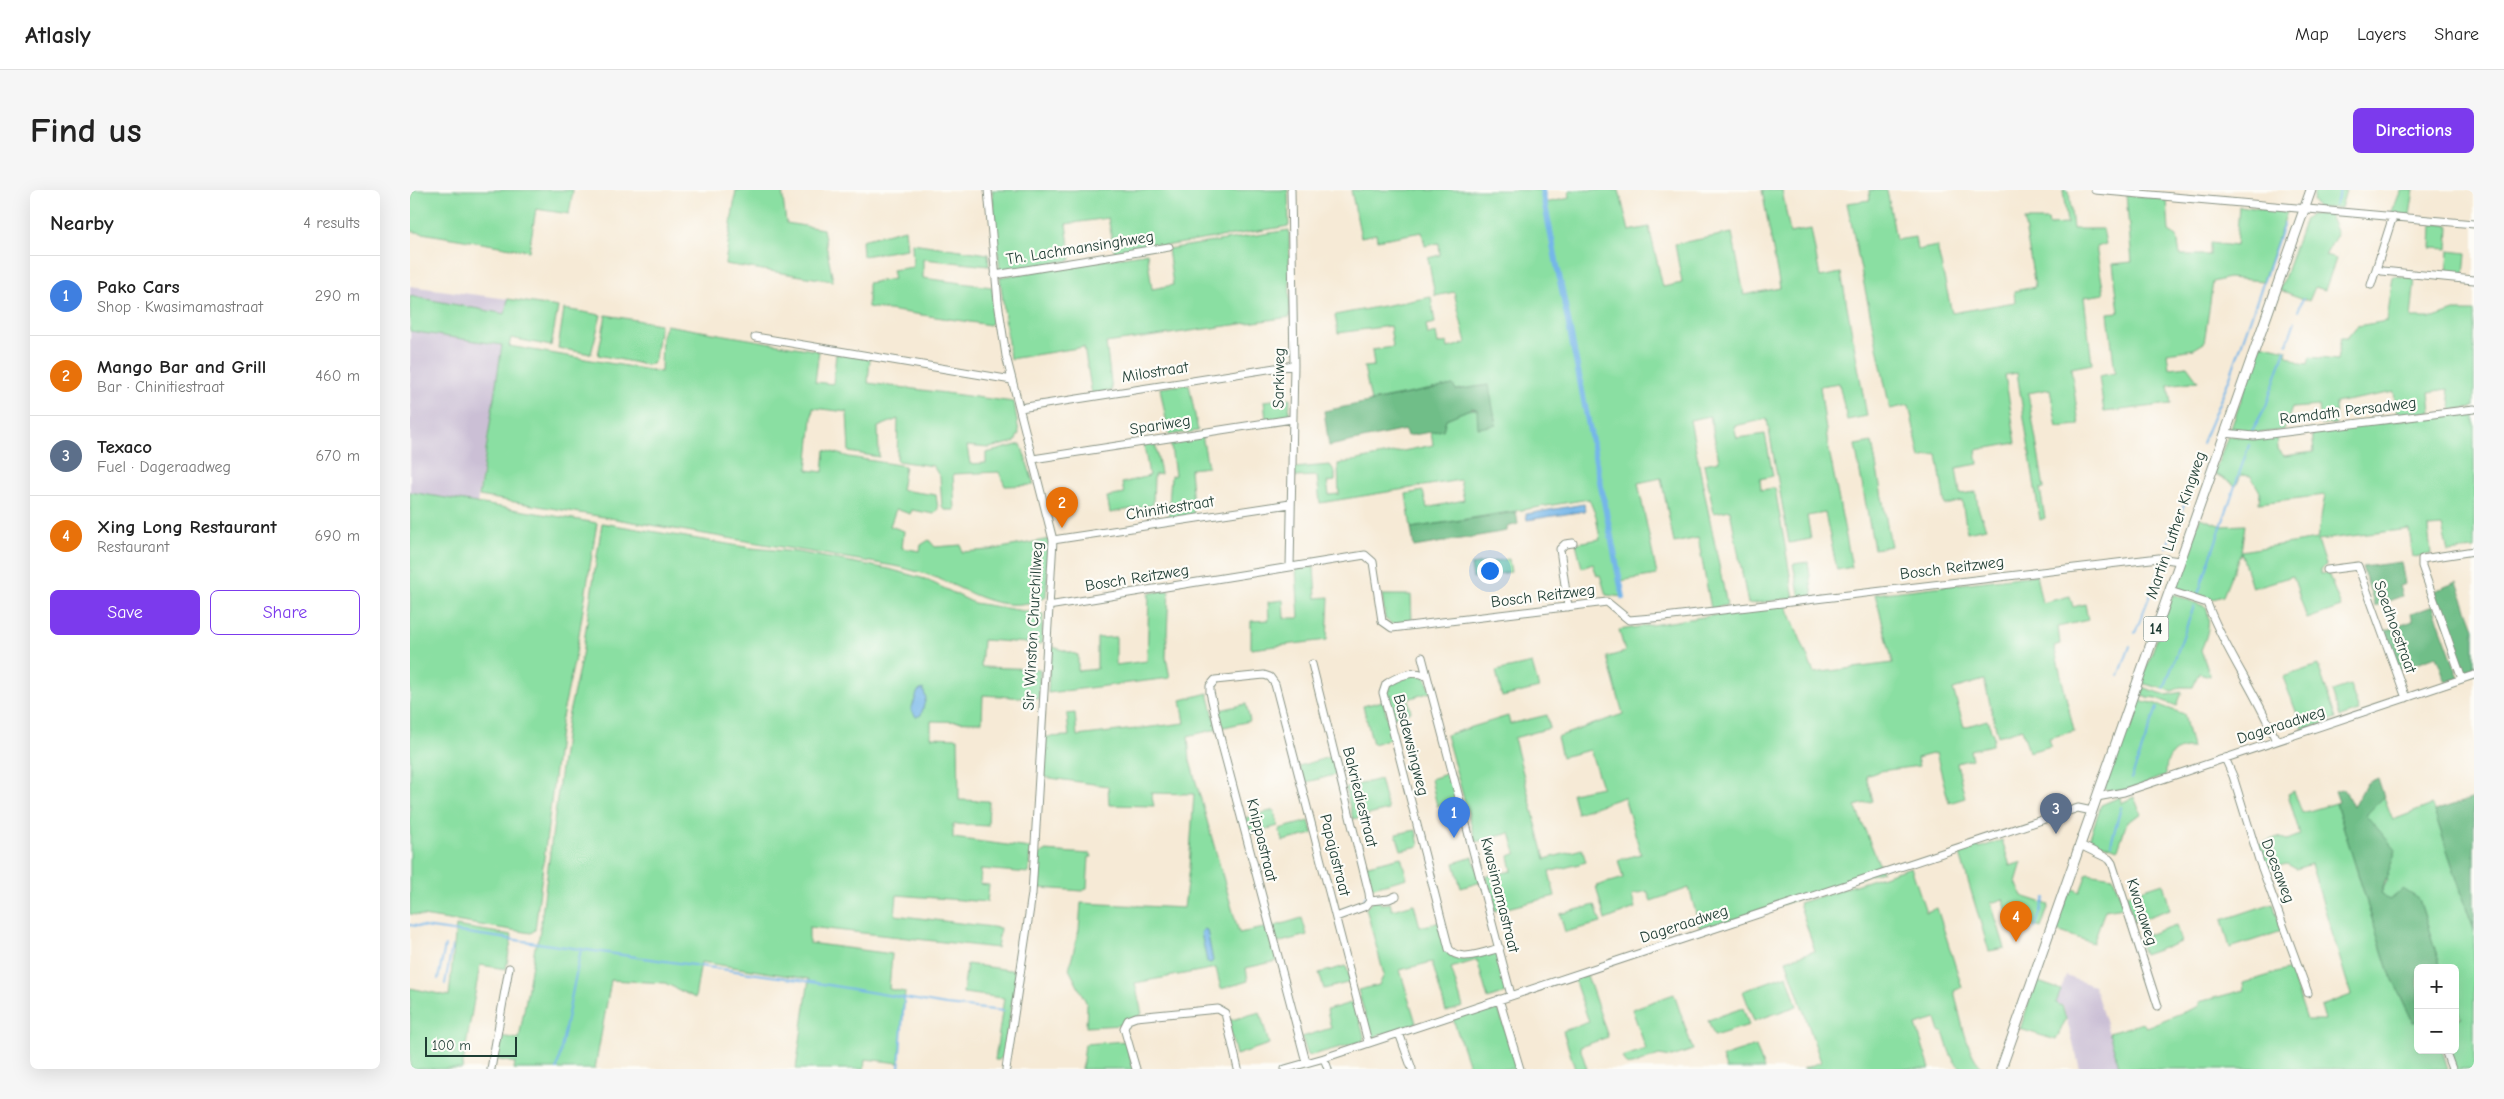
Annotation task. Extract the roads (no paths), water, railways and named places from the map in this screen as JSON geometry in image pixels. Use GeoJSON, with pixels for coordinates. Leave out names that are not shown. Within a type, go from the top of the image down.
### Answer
{"type":"FeatureCollection","features":[{"type":"Feature","properties":{"kind":"main road","name":"Martin Luther Kingweg"},"geometry":{"type":"LineString","coordinates":[[2001,1069],[2311,190]]}},
{"type":"Feature","properties":{"kind":"street","name":"Sir Winston Churchillweg"},"geometry":{"type":"LineString","coordinates":[[988,190],[1006,356],[1053,540],[1032,894],[1006,1069]]}},
{"type":"Feature","properties":{"kind":"street","name":"Sarkiweg"},"geometry":{"type":"LineString","coordinates":[[1290,567],[1294,365],[1291,190]]}},
{"type":"Feature","properties":{"kind":"street"},"geometry":{"type":"LineString","coordinates":[[2095,190],[2474,224]]}},
{"type":"Feature","properties":{"kind":"street"},"geometry":{"type":"LineString","coordinates":[[2371,285],[2392,216]]}},
{"type":"Feature","properties":{"kind":"street","name":"Th. Lachmansinghweg"},"geometry":{"type":"LineString","coordinates":[[996,276],[1169,247]]}},
{"type":"Feature","properties":{"kind":"street"},"geometry":{"type":"LineString","coordinates":[[2377,269],[2474,280]]}},
{"type":"Feature","properties":{"kind":"street"},"geometry":{"type":"LineString","coordinates":[[754,337],[1012,380]]}},
{"type":"Feature","properties":{"kind":"street","name":"Milostraat"},"geometry":{"type":"LineString","coordinates":[[1020,408],[1294,365]]}},
{"type":"Feature","properties":{"kind":"street","name":"Ramdath Persadweg"},"geometry":{"type":"LineString","coordinates":[[2225,433],[2254,436],[2474,409]]}},
{"type":"Feature","properties":{"kind":"street","name":"Spariweg"},"geometry":{"type":"LineString","coordinates":[[1033,459],[1292,419]]}},
{"type":"Feature","properties":{"kind":"street","name":"Chinitiestraat"},"geometry":{"type":"LineString","coordinates":[[1053,540],[1290,504]]}},
{"type":"Feature","properties":{"kind":"street"},"geometry":{"type":"LineString","coordinates":[[1568,607],[1560,549],[1565,544],[1573,543]]}},
{"type":"Feature","properties":{"kind":"street"},"geometry":{"type":"LineString","coordinates":[[2462,679],[2422,566],[2422,559],[2474,551]]}},
{"type":"Feature","properties":{"kind":"street","name":"Bosch Reitzweg"},"geometry":{"type":"LineString","coordinates":[[1048,606],[1365,555],[1370,558],[1374,572],[1382,621],[1392,628],[1608,602],[1624,618],[1629,620],[2150,559],[2180,561]]}},
{"type":"Feature","properties":{"kind":"street","name":"Soedhoestraat"},"geometry":{"type":"LineString","coordinates":[[2327,570],[2358,566],[2406,698]]}},
{"type":"Feature","properties":{"kind":"street"},"geometry":{"type":"LineString","coordinates":[[2170,591],[2207,603],[2213,621],[2251,689],[2276,741]]}},
{"type":"Feature","properties":{"kind":"street","name":"Kwasimamastraat"},"geometry":{"type":"LineString","coordinates":[[1422,657],[1511,995]]}},
{"type":"Feature","properties":{"kind":"street","name":"Bakriediestraat"},"geometry":{"type":"LineString","coordinates":[[1312,664],[1370,900]]}},
{"type":"Feature","properties":{"kind":"street","name":"Basdewsingweg"},"geometry":{"type":"LineString","coordinates":[[1427,677],[1417,673],[1397,678],[1386,684],[1383,693],[1449,949],[1457,956],[1463,956],[1500,948]]}},
{"type":"Feature","properties":{"kind":"street","name":"Knippastraat"},"geometry":{"type":"LineString","coordinates":[[1270,677],[1264,675],[1216,680],[1210,686],[1210,692],[1306,1062]]}},
{"type":"Feature","properties":{"kind":"street","name":"Dageraadweg"},"geometry":{"type":"LineString","coordinates":[[2097,797],[2124,792],[2474,675]]}},
{"type":"Feature","properties":{"kind":"street","name":"Papajastraat"},"geometry":{"type":"LineString","coordinates":[[1270,677],[1275,684],[1368,1042]]}},
{"type":"Feature","properties":{"kind":"street","name":"Doesaweg"},"geometry":{"type":"LineString","coordinates":[[2225,758],[2233,776],[2258,860],[2308,994]]}},
{"type":"Feature","properties":{"kind":"street","name":"Dageraadweg"},"geometry":{"type":"LineString","coordinates":[[1285,1069],[1324,1058],[2078,808],[2092,811]]}},
{"type":"Feature","properties":{"kind":"street","name":"Kwanaweg"},"geometry":{"type":"LineString","coordinates":[[2080,845],[2109,858],[2112,864],[2158,1006]]}},
{"type":"Feature","properties":{"kind":"street"},"geometry":{"type":"LineString","coordinates":[[1336,917],[1361,909],[1370,900],[1389,899],[1396,896]]}},
{"type":"Feature","properties":{"kind":"street"},"geometry":{"type":"LineString","coordinates":[[491,1069],[509,968]]}},
{"type":"Feature","properties":{"kind":"street"},"geometry":{"type":"LineString","coordinates":[[1499,999],[1520,1069]]}},
{"type":"Feature","properties":{"kind":"street"},"geometry":{"type":"LineString","coordinates":[[1136,1069],[1124,1028],[1128,1020],[1136,1017],[1218,1009],[1225,1013],[1238,1069]]}},
{"type":"Feature","properties":{"kind":"street"},"geometry":{"type":"LineString","coordinates":[[1399,1033],[1412,1069]]}},
{"type":"Feature","properties":{"kind":"street"},"geometry":{"type":"LineString","coordinates":[[2446,1054],[2452,1069]]}},
{"type":"Feature","properties":{"kind":"street"},"geometry":{"type":"LineString","coordinates":[[1324,1058],[1328,1069]]}},
{"type":"Feature","properties":{"kind":"water"},"geometry":{"type":"Polygon","coordinates":[[[1584,504],[1585,511],[1527,520],[1526,514],[1584,504]]]}},
{"type":"Feature","properties":{"kind":"water"},"geometry":{"type":"Polygon","coordinates":[[[923,689],[926,698],[921,715],[916,717],[911,710],[918,691],[923,689]]]}},
{"type":"Feature","properties":{"kind":"water"},"geometry":{"type":"Polygon","coordinates":[[[1204,929],[1207,930],[1213,961],[1211,963],[1207,962],[1201,933],[1204,929]]]}},
{"type":"Feature","properties":{"kind":"waterway"},"geometry":{"type":"LineString","coordinates":[[1542,190],[1623,597]]}},
{"type":"Feature","properties":{"kind":"waterway"},"geometry":{"type":"LineString","coordinates":[[2335,205],[2341,190]]}},
{"type":"Feature","properties":{"kind":"waterway"},"geometry":{"type":"LineString","coordinates":[[2202,443],[2230,377],[2284,223]]}},
{"type":"Feature","properties":{"kind":"waterway"},"geometry":{"type":"LineString","coordinates":[[2298,311],[2303,298]]}},
{"type":"Feature","properties":{"kind":"waterway"},"geometry":{"type":"LineString","coordinates":[[2287,344],[2295,321]]}},
{"type":"Feature","properties":{"kind":"waterway"},"geometry":{"type":"LineString","coordinates":[[2252,431],[2266,406],[2285,350]]}},
{"type":"Feature","properties":{"kind":"waterway"},"geometry":{"type":"LineString","coordinates":[[2198,594],[2249,445]]}},
{"type":"Feature","properties":{"kind":"waterway"},"geometry":{"type":"LineString","coordinates":[[2166,548],[2185,502]]}},
{"type":"Feature","properties":{"kind":"waterway"},"geometry":{"type":"LineString","coordinates":[[2135,633],[2161,567]]}},
{"type":"Feature","properties":{"kind":"waterway"},"geometry":{"type":"LineString","coordinates":[[2164,689],[2194,606]]}},
{"type":"Feature","properties":{"kind":"waterway"},"geometry":{"type":"LineString","coordinates":[[2119,676],[2130,646]]}},
{"type":"Feature","properties":{"kind":"waterway"},"geometry":{"type":"LineString","coordinates":[[2131,779],[2157,708]]}},
{"type":"Feature","properties":{"kind":"waterway"},"geometry":{"type":"LineString","coordinates":[[2111,844],[2121,807]]}},
{"type":"Feature","properties":{"kind":"waterway"},"geometry":{"type":"LineString","coordinates":[[1340,911],[1360,905],[1366,896]]}},
{"type":"Feature","properties":{"kind":"waterway"},"geometry":{"type":"LineString","coordinates":[[2035,928],[2045,898]]}},
{"type":"Feature","properties":{"kind":"waterway"},"geometry":{"type":"LineString","coordinates":[[410,925],[799,980],[946,1005],[1004,1011]]}},
{"type":"Feature","properties":{"kind":"waterway"},"geometry":{"type":"LineString","coordinates":[[438,979],[445,946]]}},
{"type":"Feature","properties":{"kind":"waterway"},"geometry":{"type":"LineString","coordinates":[[445,984],[452,946]]}},
{"type":"Feature","properties":{"kind":"waterway"},"geometry":{"type":"LineString","coordinates":[[557,1069],[581,949]]}},
{"type":"Feature","properties":{"kind":"waterway"},"geometry":{"type":"LineString","coordinates":[[899,1069],[904,999]]}},
{"type":"Feature","properties":{"kind":"place","name":"Mango Bar and Grill"},"geometry":{"type":"Point","coordinates":[1062,528]}},
{"type":"Feature","properties":{"kind":"place","name":"Texaco"},"geometry":{"type":"Point","coordinates":[2056,834]}},
{"type":"Feature","properties":{"kind":"place","name":"Pako Cars"},"geometry":{"type":"Point","coordinates":[1454,838]}},
{"type":"Feature","properties":{"kind":"place","name":"Xing Long Restaurant"},"geometry":{"type":"Point","coordinates":[2016,942]}}]}
